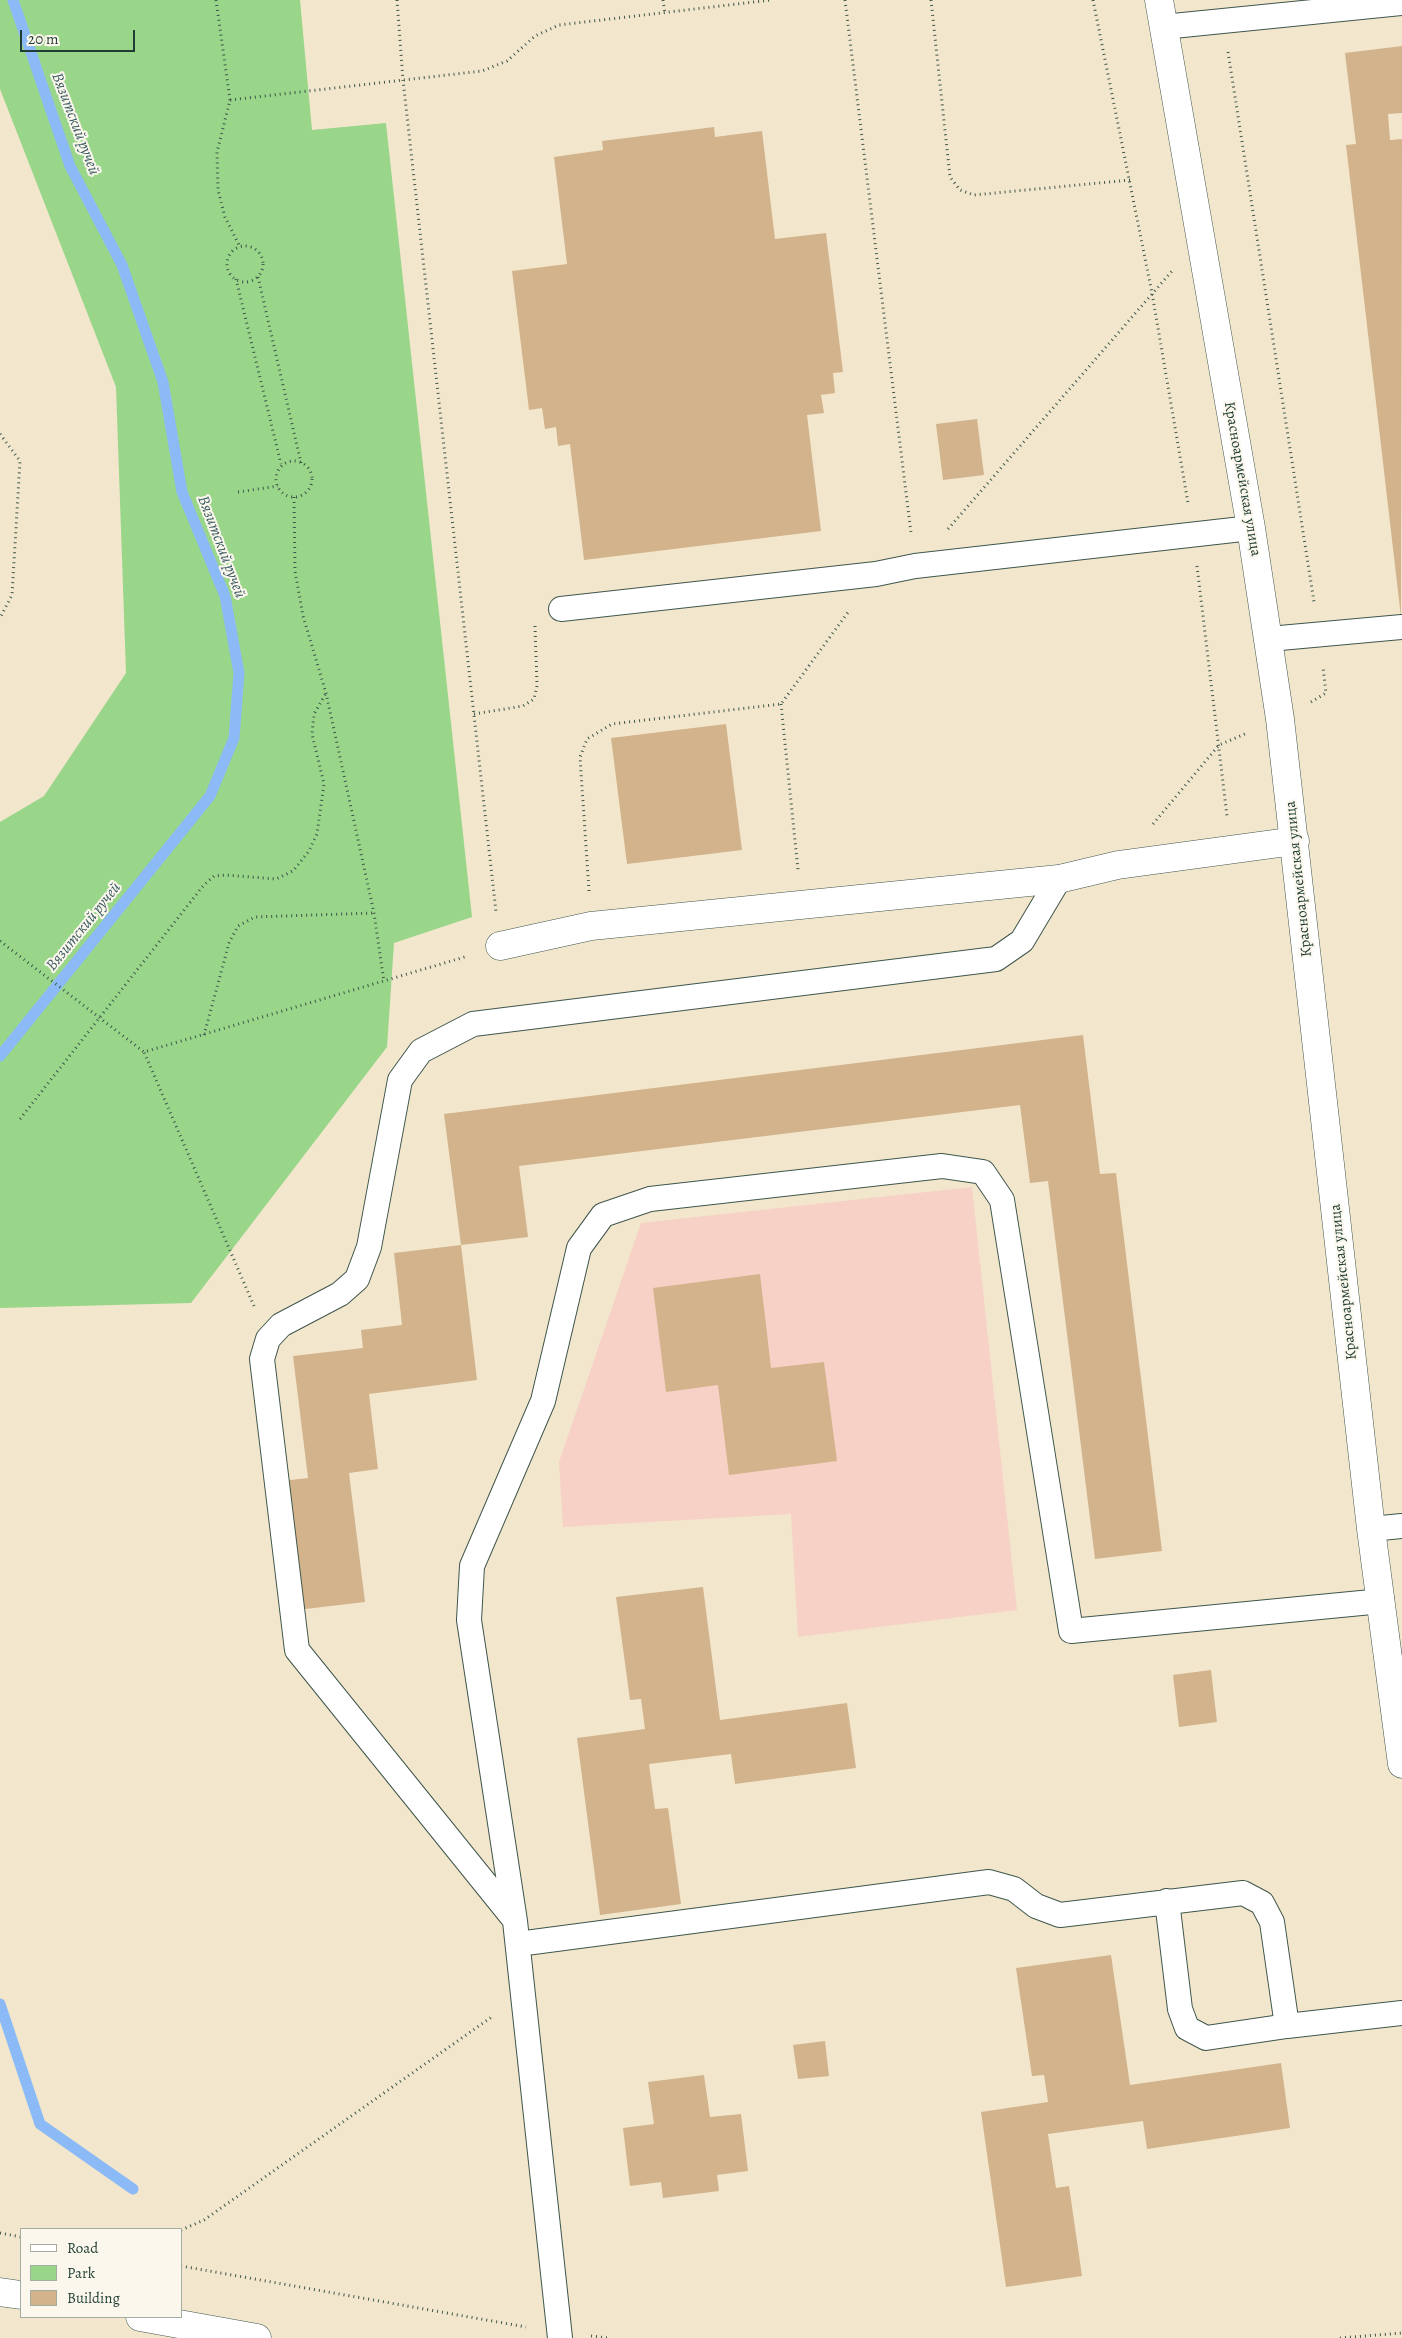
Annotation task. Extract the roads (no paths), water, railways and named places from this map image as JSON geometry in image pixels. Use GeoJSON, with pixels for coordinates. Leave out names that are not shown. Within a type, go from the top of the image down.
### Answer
{"type":"FeatureCollection","features":[{"type":"Feature","properties":{"kind":"street","name":"Красноармейская улица"},"geometry":{"type":"LineString","coordinates":[[1159,0],[1269,639],[1295,841],[1371,1529],[1402,1764]]}},
{"type":"Feature","properties":{"kind":"street"},"geometry":{"type":"LineString","coordinates":[[500,946],[591,926],[1060,879],[1118,865],[1295,841]]}},
{"type":"Feature","properties":{"kind":"street"},"geometry":{"type":"LineString","coordinates":[[0,2292],[20,2295]]}},
{"type":"Feature","properties":{"kind":"street"},"geometry":{"type":"LineString","coordinates":[[146,2318],[257,2338]]}},
{"type":"Feature","properties":{"kind":"lane"},"geometry":{"type":"LineString","coordinates":[[1163,28],[1402,3]]}},
{"type":"Feature","properties":{"kind":"lane"},"geometry":{"type":"LineString","coordinates":[[561,609],[876,574],[916,566],[1251,528]]}},
{"type":"Feature","properties":{"kind":"lane"},"geometry":{"type":"LineString","coordinates":[[1269,639],[1402,627]]}},
{"type":"Feature","properties":{"kind":"lane"},"geometry":{"type":"LineString","coordinates":[[515,1920],[296,1650],[262,1359],[268,1339],[281,1325],[340,1294],[357,1279],[370,1248],[400,1080],[421,1051],[473,1024],[996,959],[1022,941],[1060,879]]}},
{"type":"Feature","properties":{"kind":"lane"},"geometry":{"type":"LineString","coordinates":[[560,2336],[515,1920],[470,1620],[472,1566],[543,1401],[579,1248],[603,1215],[650,1199],[942,1166],[983,1172],[1002,1200],[1070,1631],[1382,1601]]}},
{"type":"Feature","properties":{"kind":"lane"},"geometry":{"type":"LineString","coordinates":[[1371,1529],[1402,1526]]}},
{"type":"Feature","properties":{"kind":"lane"},"geometry":{"type":"LineString","coordinates":[[518,1944],[989,1882],[1014,1889],[1036,1906],[1060,1915],[1242,1893],[1262,1903],[1272,1922],[1286,2026]]}},
{"type":"Feature","properties":{"kind":"lane"},"geometry":{"type":"LineString","coordinates":[[1167,1901],[1180,2009],[1186,2028],[1206,2038],[1286,2026],[1402,2013]]}},
{"type":"Feature","properties":{"kind":"waterway","name":"Вязитский ручей"},"geometry":{"type":"LineString","coordinates":[[0,1056],[210,796],[234,738],[239,673],[225,596],[182,492],[163,382],[122,265],[70,166],[13,0]]}},
{"type":"Feature","properties":{"kind":"waterway","name":"Вязитский ручей"},"geometry":{"type":"LineString","coordinates":[[0,2004],[40,2124],[133,2189]]}}]}
